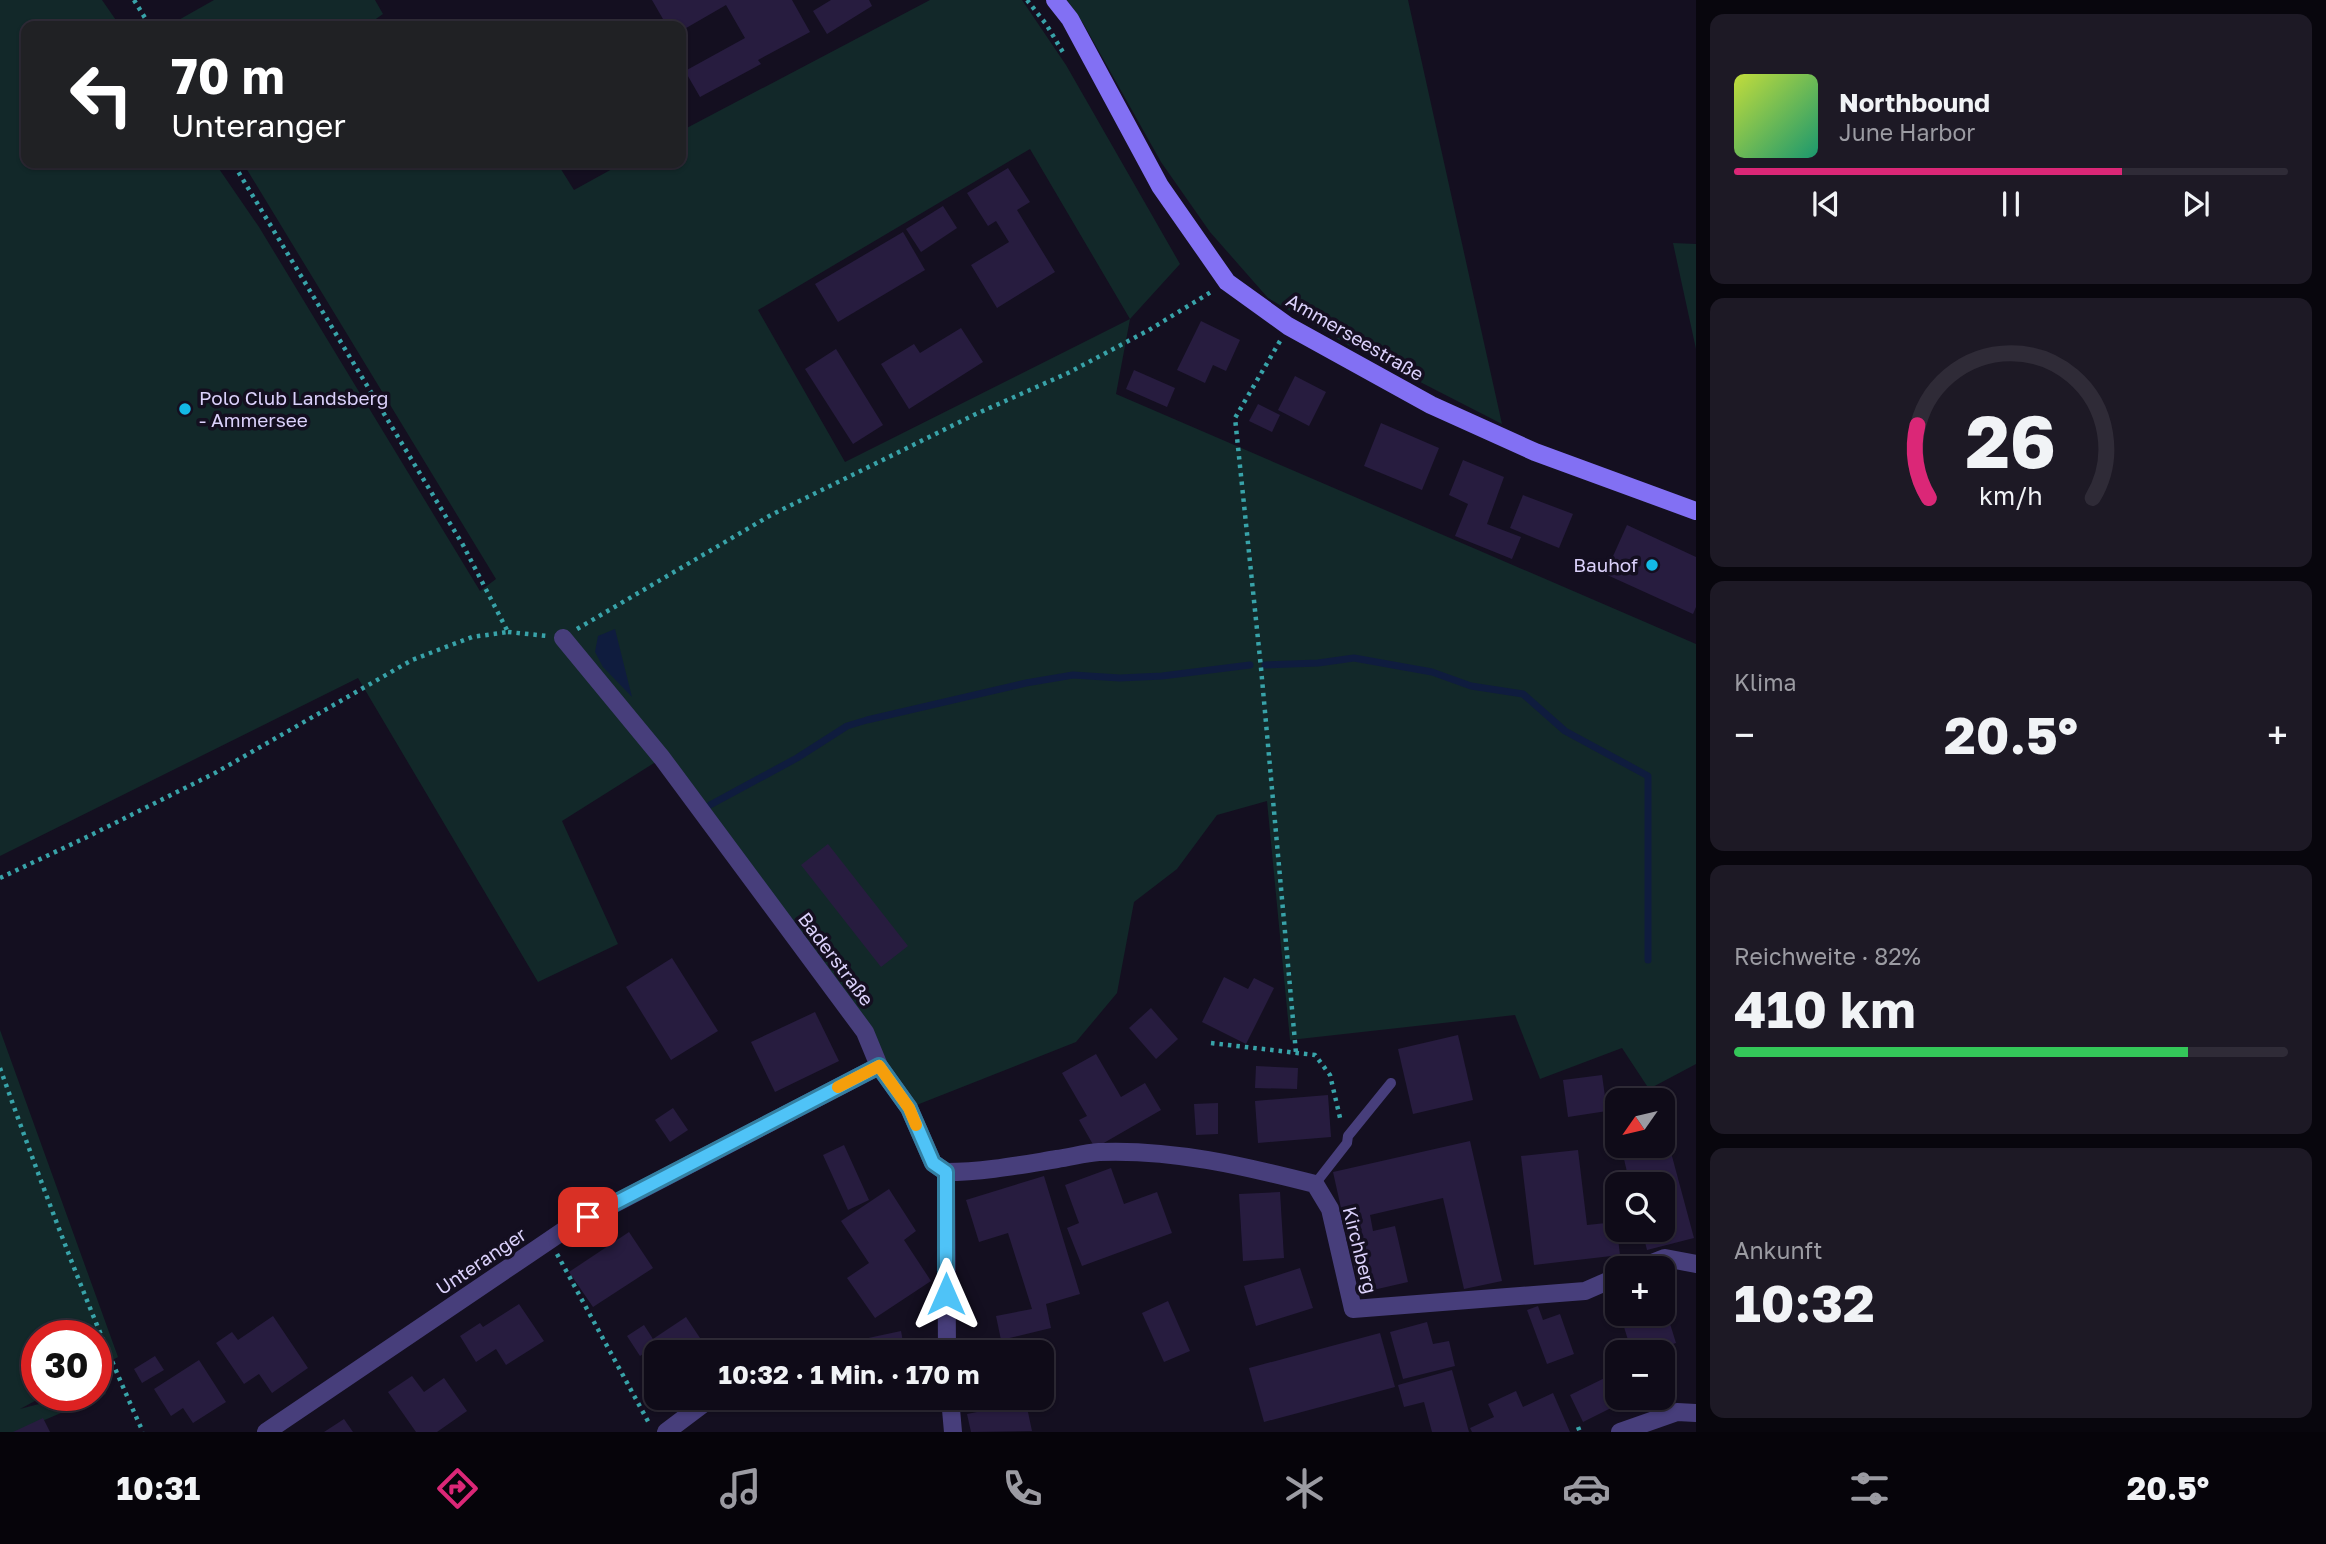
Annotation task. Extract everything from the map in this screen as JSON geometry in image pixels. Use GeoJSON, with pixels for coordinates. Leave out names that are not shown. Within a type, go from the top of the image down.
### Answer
{"type":"FeatureCollection","features":[{"type":"Feature","properties":{"kind":"street","name":"Ammerseestraße"},"geometry":{"type":"LineString","coordinates":[[1055,0],[1070,19],[1160,186],[1227,282],[1288,326],[1431,405],[1535,452],[1696,511]]}},
{"type":"Feature","properties":{"kind":"street","name":"Baderstraße"},"geometry":{"type":"LineString","coordinates":[[563,638],[662,758],[865,1032],[879,1066],[909,1108],[933,1163],[946,1172]]}},
{"type":"Feature","properties":{"kind":"street","name":"Unteranger"},"geometry":{"type":"LineString","coordinates":[[266,1432],[566,1229],[879,1066]]}},
{"type":"Feature","properties":{"kind":"street"},"geometry":{"type":"LineString","coordinates":[[947,1340],[946,1172],[975,1172],[1098,1152],[1145,1153],[1187,1156],[1315,1184]]}},
{"type":"Feature","properties":{"kind":"street","name":"Kirchberg"},"geometry":{"type":"LineString","coordinates":[[1315,1184],[1330,1209],[1353,1308],[1585,1291],[1605,1282]]}},
{"type":"Feature","properties":{"kind":"street"},"geometry":{"type":"LineString","coordinates":[[1675,1260],[1696,1264]]}},
{"type":"Feature","properties":{"kind":"street"},"geometry":{"type":"LineString","coordinates":[[666,1432],[696,1410]]}},
{"type":"Feature","properties":{"kind":"street"},"geometry":{"type":"LineString","coordinates":[[951,1410],[953,1432]]}},
{"type":"Feature","properties":{"kind":"street"},"geometry":{"type":"LineString","coordinates":[[1620,1432],[1677,1412],[1696,1413]]}},
{"type":"Feature","properties":{"kind":"lane"},"geometry":{"type":"LineString","coordinates":[[1315,1184],[1347,1143],[1348,1136],[1391,1083]]}},
{"type":"Feature","properties":{"kind":"path"},"geometry":{"type":"LineString","coordinates":[[134,0],[147,21]]}},
{"type":"Feature","properties":{"kind":"path"},"geometry":{"type":"LineString","coordinates":[[236,168],[463,545],[508,632]]}},
{"type":"Feature","properties":{"kind":"path"},"geometry":{"type":"LineString","coordinates":[[0,878],[215,772],[412,660],[472,637],[508,632],[563,638],[771,515],[976,414],[1069,373],[1149,330],[1227,282]]}},
{"type":"Feature","properties":{"kind":"path"},"geometry":{"type":"LineString","coordinates":[[1288,326],[1235,418],[1296,1053]]}},
{"type":"Feature","properties":{"kind":"path"},"geometry":{"type":"LineString","coordinates":[[1211,1043],[1315,1055],[1330,1075],[1347,1143]]}},
{"type":"Feature","properties":{"kind":"path"},"geometry":{"type":"LineString","coordinates":[[0,1068],[37,1173],[105,1347],[143,1432]]}},
{"type":"Feature","properties":{"kind":"path"},"geometry":{"type":"LineString","coordinates":[[550,1240],[654,1432]]}},
{"type":"Feature","properties":{"kind":"green space"},"geometry":{"type":"Polygon","coordinates":[[[0,0],[102,0],[117,21],[21,21],[21,168],[218,168],[259,227],[480,591],[496,579],[246,168],[560,168],[574,190],[614,168],[686,168],[686,128],[930,0],[1022,0],[1066,65],[1180,264],[1130,319],[1116,394],[1696,644],[1696,1064],[1651,1088],[1622,1048],[1540,1079],[1515,1015],[1290,1040],[1267,801],[1217,815],[1177,869],[1134,902],[1117,993],[1076,1042],[909,1108],[662,758],[562,821],[618,944],[538,982],[358,678],[0,856],[0,0]],[[1030,149],[758,310],[845,462],[1130,319],[1030,149]]]}},
{"type":"Feature","properties":{"kind":"green space"},"geometry":{"type":"Polygon","coordinates":[[[214,0],[375,0],[383,14],[373,21],[177,21],[214,0]]]}},
{"type":"Feature","properties":{"kind":"green space"},"geometry":{"type":"Polygon","coordinates":[[[1067,0],[1408,0],[1502,424],[1348,345],[1268,298],[1210,232],[1161,162],[1083,23],[1067,0]]]}},
{"type":"Feature","properties":{"kind":"green space"},"geometry":{"type":"Polygon","coordinates":[[[1673,243],[1696,244],[1696,349],[1673,243]]]}},
{"type":"Feature","properties":{"kind":"green space"},"geometry":{"type":"Polygon","coordinates":[[[0,1030],[105,1320],[21,1320],[20,1409],[66,1411],[16,1432],[0,1432],[0,1030]]]}},
{"type":"Feature","properties":{"kind":"green space"},"geometry":{"type":"Polygon","coordinates":[[[112,1340],[118,1357],[112,1360],[112,1340]]]}},
{"type":"Feature","properties":{"kind":"water"},"geometry":{"type":"Polygon","coordinates":[[[615,629],[632,697],[603,667],[595,652],[598,636],[615,629]]]}},
{"type":"Feature","properties":{"kind":"building"},"geometry":{"type":"Polygon","coordinates":[[[652,0],[792,0],[810,32],[758,60],[761,64],[700,97],[686,70],[745,38],[726,5],[686,28],[686,21],[664,21],[652,0]]]}},
{"type":"Feature","properties":{"kind":"building"},"geometry":{"type":"Polygon","coordinates":[[[831,0],[869,0],[872,6],[827,34],[813,11],[831,0]]]}},
{"type":"Feature","properties":{"kind":"building"},"geometry":{"type":"Polygon","coordinates":[[[1008,168],[1030,202],[1017,210],[1055,272],[997,308],[971,265],[1009,242],[996,221],[988,226],[967,193],[1008,168]]]}},
{"type":"Feature","properties":{"kind":"building"},"geometry":{"type":"Polygon","coordinates":[[[943,206],[957,228],[921,252],[906,229],[943,206]]]}},
{"type":"Feature","properties":{"kind":"building"},"geometry":{"type":"Polygon","coordinates":[[[903,232],[925,270],[838,322],[815,284],[903,232]]]}},
{"type":"Feature","properties":{"kind":"building"},"geometry":{"type":"Polygon","coordinates":[[[1201,321],[1240,340],[1226,371],[1213,365],[1205,383],[1177,370],[1201,321]]]}},
{"type":"Feature","properties":{"kind":"building"},"geometry":{"type":"Polygon","coordinates":[[[961,328],[983,362],[909,409],[881,364],[914,344],[920,353],[961,328]]]}},
{"type":"Feature","properties":{"kind":"building"},"geometry":{"type":"Polygon","coordinates":[[[836,349],[883,425],[853,444],[805,369],[836,349]]]}},
{"type":"Feature","properties":{"kind":"building"},"geometry":{"type":"Polygon","coordinates":[[[1134,370],[1175,388],[1167,407],[1126,389],[1134,370]]]}},
{"type":"Feature","properties":{"kind":"building"},"geometry":{"type":"Polygon","coordinates":[[[1295,376],[1326,392],[1309,426],[1278,410],[1295,376]]]}},
{"type":"Feature","properties":{"kind":"building"},"geometry":{"type":"Polygon","coordinates":[[[1258,404],[1280,415],[1272,432],[1249,421],[1258,404]]]}},
{"type":"Feature","properties":{"kind":"building"},"geometry":{"type":"Polygon","coordinates":[[[1381,423],[1439,448],[1422,490],[1364,466],[1381,423]]]}},
{"type":"Feature","properties":{"kind":"building"},"geometry":{"type":"Polygon","coordinates":[[[1463,460],[1504,477],[1487,524],[1521,537],[1512,559],[1455,536],[1468,504],[1449,495],[1463,460]]]}},
{"type":"Feature","properties":{"kind":"building"},"geometry":{"type":"Polygon","coordinates":[[[1523,495],[1573,514],[1559,548],[1510,528],[1523,495]]]}},
{"type":"Feature","properties":{"kind":"building","name":"Bauhof"},"geometry":{"type":"Polygon","coordinates":[[[1627,525],[1696,557],[1696,607],[1693,614],[1605,574],[1627,525]]]}},
{"type":"Feature","properties":{"kind":"building"},"geometry":{"type":"Polygon","coordinates":[[[828,844],[908,946],[881,967],[801,865],[828,844]]]}},
{"type":"Feature","properties":{"kind":"building"},"geometry":{"type":"Polygon","coordinates":[[[672,958],[718,1031],[671,1060],[626,987],[672,958]]]}},
{"type":"Feature","properties":{"kind":"building"},"geometry":{"type":"Polygon","coordinates":[[[1224,977],[1248,989],[1254,978],[1274,988],[1246,1044],[1202,1022],[1224,977]]]}},
{"type":"Feature","properties":{"kind":"building"},"geometry":{"type":"Polygon","coordinates":[[[1151,1008],[1178,1039],[1156,1059],[1129,1028],[1151,1008]]]}},
{"type":"Feature","properties":{"kind":"building"},"geometry":{"type":"Polygon","coordinates":[[[815,1012],[839,1061],[775,1092],[751,1042],[815,1012]]]}},
{"type":"Feature","properties":{"kind":"building"},"geometry":{"type":"Polygon","coordinates":[[[1458,1035],[1473,1100],[1413,1114],[1398,1049],[1458,1035]]]}},
{"type":"Feature","properties":{"kind":"building"},"geometry":{"type":"Polygon","coordinates":[[[1096,1054],[1121,1097],[1145,1083],[1161,1110],[1095,1148],[1079,1120],[1087,1116],[1062,1073],[1096,1054]]]}},
{"type":"Feature","properties":{"kind":"building"},"geometry":{"type":"Polygon","coordinates":[[[1256,1066],[1298,1068],[1297,1089],[1255,1088],[1256,1066]]]}},
{"type":"Feature","properties":{"kind":"building"},"geometry":{"type":"Polygon","coordinates":[[[1602,1075],[1605,1111],[1568,1117],[1563,1080],[1602,1075]]]}},
{"type":"Feature","properties":{"kind":"building"},"geometry":{"type":"Polygon","coordinates":[[[1328,1095],[1331,1137],[1258,1143],[1255,1101],[1328,1095]]]}},
{"type":"Feature","properties":{"kind":"building"},"geometry":{"type":"Polygon","coordinates":[[[1218,1103],[1218,1134],[1196,1135],[1194,1104],[1218,1103]]]}},
{"type":"Feature","properties":{"kind":"building"},"geometry":{"type":"Polygon","coordinates":[[[673,1108],[688,1130],[670,1142],[655,1120],[673,1108]]]}},
{"type":"Feature","properties":{"kind":"building"},"geometry":{"type":"Polygon","coordinates":[[[1470,1141],[1502,1281],[1464,1289],[1443,1198],[1370,1215],[1373,1231],[1395,1226],[1408,1282],[1360,1293],[1333,1172],[1470,1141]]]}},
{"type":"Feature","properties":{"kind":"building"},"geometry":{"type":"Polygon","coordinates":[[[844,1145],[869,1200],[848,1210],[823,1155],[844,1145]]]}},
{"type":"Feature","properties":{"kind":"building"},"geometry":{"type":"Polygon","coordinates":[[[1578,1150],[1587,1225],[1605,1223],[1605,1242],[1618,1242],[1620,1255],[1534,1265],[1521,1156],[1578,1150]]]}},
{"type":"Feature","properties":{"kind":"building"},"geometry":{"type":"Polygon","coordinates":[[[1624,1158],[1672,1158],[1694,1238],[1647,1250],[1645,1242],[1675,1242],[1675,1172],[1627,1172],[1624,1158]]]}},
{"type":"Feature","properties":{"kind":"building"},"geometry":{"type":"Polygon","coordinates":[[[1111,1168],[1124,1204],[1157,1192],[1172,1233],[1082,1266],[1067,1228],[1079,1223],[1065,1185],[1111,1168]]]}},
{"type":"Feature","properties":{"kind":"building"},"geometry":{"type":"Polygon","coordinates":[[[1044,1176],[1080,1294],[1046,1304],[1051,1328],[1001,1340],[996,1316],[1032,1309],[1008,1233],[979,1242],[966,1200],[1044,1176]]]}},
{"type":"Feature","properties":{"kind":"building"},"geometry":{"type":"Polygon","coordinates":[[[889,1189],[916,1231],[904,1240],[931,1281],[875,1318],[847,1278],[869,1263],[841,1221],[889,1189]]]}},
{"type":"Feature","properties":{"kind":"building"},"geometry":{"type":"Polygon","coordinates":[[[1280,1192],[1284,1258],[1243,1261],[1239,1194],[1280,1192]]]}},
{"type":"Feature","properties":{"kind":"building"},"geometry":{"type":"Polygon","coordinates":[[[629,1232],[653,1268],[593,1307],[569,1272],[629,1232]]]}},
{"type":"Feature","properties":{"kind":"building"},"geometry":{"type":"Polygon","coordinates":[[[1300,1268],[1313,1308],[1256,1326],[1244,1286],[1300,1268]]]}},
{"type":"Feature","properties":{"kind":"building"},"geometry":{"type":"Polygon","coordinates":[[[1168,1301],[1190,1351],[1164,1362],[1142,1313],[1168,1301]]]}},
{"type":"Feature","properties":{"kind":"building"},"geometry":{"type":"Polygon","coordinates":[[[519,1304],[544,1341],[506,1365],[496,1349],[476,1362],[460,1336],[480,1323],[483,1327],[519,1304]]]}},
{"type":"Feature","properties":{"kind":"building"},"geometry":{"type":"Polygon","coordinates":[[[1538,1306],[1543,1320],[1560,1314],[1574,1354],[1547,1364],[1527,1310],[1538,1306]]]}},
{"type":"Feature","properties":{"kind":"building"},"geometry":{"type":"Polygon","coordinates":[[[273,1316],[308,1368],[272,1393],[259,1374],[244,1384],[216,1343],[232,1332],[238,1340],[273,1316]]]}},
{"type":"Feature","properties":{"kind":"building"},"geometry":{"type":"Polygon","coordinates":[[[686,1317],[701,1340],[644,1340],[644,1353],[640,1356],[627,1336],[644,1325],[653,1339],[686,1317]]]}},
{"type":"Feature","properties":{"kind":"building"},"geometry":{"type":"Polygon","coordinates":[[[1427,1322],[1433,1344],[1449,1341],[1455,1366],[1403,1379],[1390,1332],[1427,1322]]]}},
{"type":"Feature","properties":{"kind":"building"},"geometry":{"type":"Polygon","coordinates":[[[1624,1326],[1671,1326],[1676,1343],[1675,1340],[1628,1340],[1624,1326]]]}},
{"type":"Feature","properties":{"kind":"building"},"geometry":{"type":"Polygon","coordinates":[[[901,1331],[903,1340],[859,1340],[901,1331]]]}},
{"type":"Feature","properties":{"kind":"building"},"geometry":{"type":"Polygon","coordinates":[[[1380,1333],[1395,1387],[1264,1422],[1249,1368],[1380,1333]]]}},
{"type":"Feature","properties":{"kind":"building"},"geometry":{"type":"Polygon","coordinates":[[[155,1356],[164,1370],[142,1383],[134,1369],[155,1356]]]}},
{"type":"Feature","properties":{"kind":"building"},"geometry":{"type":"Polygon","coordinates":[[[199,1360],[226,1402],[193,1423],[183,1408],[171,1416],[154,1389],[199,1360]]]}},
{"type":"Feature","properties":{"kind":"building"},"geometry":{"type":"Polygon","coordinates":[[[1452,1370],[1469,1432],[1432,1432],[1424,1402],[1404,1407],[1398,1385],[1452,1370]]]}},
{"type":"Feature","properties":{"kind":"building"},"geometry":{"type":"Polygon","coordinates":[[[412,1376],[424,1392],[444,1378],[467,1411],[437,1432],[416,1432],[388,1392],[412,1376]]]}},
{"type":"Feature","properties":{"kind":"building"},"geometry":{"type":"Polygon","coordinates":[[[1605,1378],[1607,1410],[1583,1422],[1570,1395],[1605,1378]]]}},
{"type":"Feature","properties":{"kind":"building"},"geometry":{"type":"Polygon","coordinates":[[[1516,1391],[1523,1407],[1553,1393],[1570,1432],[1472,1432],[1470,1428],[1494,1417],[1488,1404],[1516,1391]]]}},
{"type":"Feature","properties":{"kind":"building"},"geometry":{"type":"Polygon","coordinates":[[[1028,1410],[1032,1431],[971,1432],[967,1414],[1028,1410]]]}},
{"type":"Feature","properties":{"kind":"building"},"geometry":{"type":"Polygon","coordinates":[[[43,1418],[50,1432],[13,1432],[43,1418]]]}},
{"type":"Feature","properties":{"kind":"building"},"geometry":{"type":"Polygon","coordinates":[[[344,1419],[353,1432],[324,1432],[344,1419]]]}},
{"type":"Feature","properties":{"kind":"waterway"},"geometry":{"type":"LineString","coordinates":[[1265,665],[1318,663],[1354,658],[1432,672],[1471,686],[1523,694],[1565,731],[1648,776],[1648,960]]}},
{"type":"Feature","properties":{"kind":"waterway"},"geometry":{"type":"LineString","coordinates":[[710,805],[797,758],[847,726],[867,720],[1026,683],[1073,675],[1120,678],[1162,676],[1250,665]]}},
{"type":"Feature","properties":{"kind":"slow traffic"},"geometry":{"type":"LineString","coordinates":[[838,1087],[879,1066],[909,1108],[916,1125]]}},
{"type":"Feature","properties":{"kind":"place","name":"Polo Club Landsberg - Ammersee"},"geometry":{"type":"Point","coordinates":[185,409]}},
{"type":"Feature","properties":{"kind":"place","name":"Bauhof"},"geometry":{"type":"Point","coordinates":[1652,565]}},
{"type":"Feature","properties":{"kind":"route"},"geometry":{"type":"LineString","coordinates":[[588,1217],[879,1066],[909,1108],[933,1163],[946,1172],[946,1294]]}}]}
